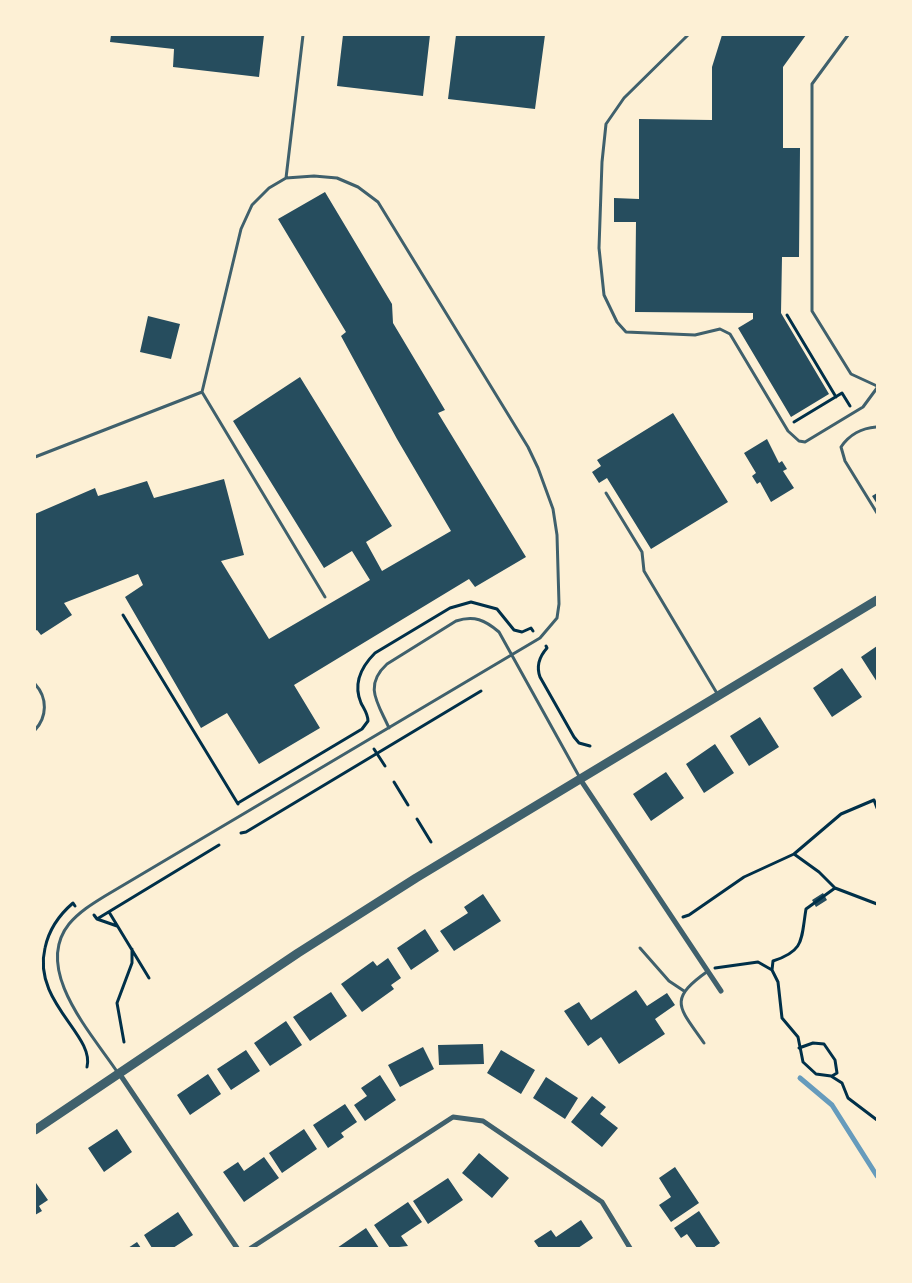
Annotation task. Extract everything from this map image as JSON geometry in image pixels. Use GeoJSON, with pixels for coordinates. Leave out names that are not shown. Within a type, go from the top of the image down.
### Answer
{"type":"FeatureCollection","features":[{"type":"Feature","properties":{"kind":"street"},"geometry":{"type":"LineString","coordinates":[[35,1130],[365,910],[877,600]]}},
{"type":"Feature","properties":{"kind":"street"},"geometry":{"type":"LineString","coordinates":[[580,779],[721,991]]}},
{"type":"Feature","properties":{"kind":"street"},"geometry":{"type":"LineString","coordinates":[[119,1073],[237,1248]]}},
{"type":"Feature","properties":{"kind":"street"},"geometry":{"type":"LineString","coordinates":[[251,1248],[453,1117],[483,1121],[602,1202],[630,1248]]}},
{"type":"Feature","properties":{"kind":"lane"},"geometry":{"type":"LineString","coordinates":[[286,178],[303,35]]}},
{"type":"Feature","properties":{"kind":"lane"},"geometry":{"type":"LineString","coordinates":[[688,35],[624,98],[606,124],[602,162],[599,248],[604,294],[611,312],[626,332],[695,335],[720,329],[730,334],[788,431],[798,441],[806,442],[863,407],[877,387],[851,374],[812,311],[812,84],[848,35]]}},
{"type":"Feature","properties":{"kind":"lane"},"geometry":{"type":"LineString","coordinates":[[119,1073],[71,1002],[60,981],[56,962],[59,943],[68,925],[83,910],[511,654],[537,641],[548,631],[557,618],[559,604],[557,535],[552,509],[528,447],[378,202],[358,186],[337,178],[314,176],[286,178],[268,188],[252,205],[241,229],[202,392],[325,597]]}},
{"type":"Feature","properties":{"kind":"lane"},"geometry":{"type":"LineString","coordinates":[[35,457],[202,392]]}},
{"type":"Feature","properties":{"kind":"lane"},"geometry":{"type":"LineString","coordinates":[[876,427],[857,432],[846,440],[841,447],[845,461],[877,513]]}},
{"type":"Feature","properties":{"kind":"lane"},"geometry":{"type":"LineString","coordinates":[[606,493],[642,552],[644,571],[719,695]]}},
{"type":"Feature","properties":{"kind":"lane"},"geometry":{"type":"LineString","coordinates":[[389,728],[374,691],[374,680],[379,671],[456,621],[467,618],[487,622],[499,632],[580,779]]}},
{"type":"Feature","properties":{"kind":"lane"},"geometry":{"type":"LineString","coordinates":[[35,684],[40,690],[45,703],[44,714],[35,730]]}},
{"type":"Feature","properties":{"kind":"lane"},"geometry":{"type":"LineString","coordinates":[[640,948],[669,981],[684,991]]}},
{"type":"Feature","properties":{"kind":"lane"},"geometry":{"type":"LineString","coordinates":[[704,1043],[686,1017],[680,1001],[684,991],[708,971]]}},
{"type":"Feature","properties":{"kind":"path"},"geometry":{"type":"LineString","coordinates":[[788,315],[836,397]]}},
{"type":"Feature","properties":{"kind":"path"},"geometry":{"type":"LineString","coordinates":[[794,422],[842,393],[850,406]]}},
{"type":"Feature","properties":{"kind":"path"},"geometry":{"type":"LineString","coordinates":[[123,615],[240,807]]}},
{"type":"Feature","properties":{"kind":"path"},"geometry":{"type":"LineString","coordinates":[[546,646],[547,648],[539,661],[540,678],[574,737],[579,743],[590,746]]}},
{"type":"Feature","properties":{"kind":"path"},"geometry":{"type":"LineString","coordinates":[[241,833],[480,692]]}},
{"type":"Feature","properties":{"kind":"path"},"geometry":{"type":"LineString","coordinates":[[374,749],[385,766]]}},
{"type":"Feature","properties":{"kind":"path"},"geometry":{"type":"LineString","coordinates":[[394,782],[408,804]]}},
{"type":"Feature","properties":{"kind":"path"},"geometry":{"type":"LineString","coordinates":[[674,920],[690,915],[744,877],[794,854],[841,814],[874,800],[877,808]]}},
{"type":"Feature","properties":{"kind":"path"},"geometry":{"type":"LineString","coordinates":[[416,819],[431,842]]}},
{"type":"Feature","properties":{"kind":"path"},"geometry":{"type":"LineString","coordinates":[[249,822],[252,828]]}},
{"type":"Feature","properties":{"kind":"path"},"geometry":{"type":"LineString","coordinates":[[117,926],[96,917],[109,912],[219,845]]}},
{"type":"Feature","properties":{"kind":"path"},"geometry":{"type":"LineString","coordinates":[[794,854],[819,872],[835,888],[877,904]]}},
{"type":"Feature","properties":{"kind":"path"},"geometry":{"type":"LineString","coordinates":[[835,888],[806,909],[800,945],[789,956],[772,961],[772,970],[778,982],[782,1018],[798,1037],[803,1062],[816,1074],[831,1076],[842,1083],[848,1098],[877,1120]]}},
{"type":"Feature","properties":{"kind":"path"},"geometry":{"type":"LineString","coordinates":[[109,912],[149,978]]}},
{"type":"Feature","properties":{"kind":"path"},"geometry":{"type":"LineString","coordinates":[[124,1042],[117,1003],[132,963],[132,949]]}},
{"type":"Feature","properties":{"kind":"path"},"geometry":{"type":"LineString","coordinates":[[708,971],[721,966],[758,962],[772,970]]}},
{"type":"Feature","properties":{"kind":"path"},"geometry":{"type":"LineString","coordinates":[[800,1048],[813,1043],[824,1044],[835,1060],[837,1073],[831,1076]]}},
{"type":"Feature","properties":{"kind":"building"},"geometry":{"type":"Polygon","coordinates":[[[111,35],[264,35],[259,77],[173,67],[174,49],[110,42],[111,35]]]}},
{"type":"Feature","properties":{"kind":"building"},"geometry":{"type":"Polygon","coordinates":[[[343,35],[430,35],[423,96],[337,86],[343,35]]]}},
{"type":"Feature","properties":{"kind":"building"},"geometry":{"type":"Polygon","coordinates":[[[456,35],[545,35],[535,109],[448,99],[456,35]]]}},
{"type":"Feature","properties":{"kind":"building"},"geometry":{"type":"Polygon","coordinates":[[[722,35],[806,35],[783,67],[783,148],[800,148],[799,257],[782,257],[781,313],[829,394],[791,417],[738,328],[753,319],[753,313],[635,312],[636,222],[614,222],[614,198],[639,199],[639,119],[712,120],[712,67],[722,35]]]}},
{"type":"Feature","properties":{"kind":"building"},"geometry":{"type":"Polygon","coordinates":[[[325,192],[392,304],[393,323],[445,410],[438,413],[526,557],[475,587],[469,579],[294,685],[320,728],[259,764],[227,713],[201,728],[125,597],[143,585],[138,574],[64,603],[72,615],[41,635],[37,630],[35,631],[35,514],[95,488],[98,496],[147,481],[154,498],[224,479],[244,555],[221,561],[269,639],[370,580],[352,551],[324,568],[233,421],[300,377],[392,526],[366,542],[382,571],[451,531],[397,439],[341,336],[346,332],[278,219],[325,192]]]}},
{"type":"Feature","properties":{"kind":"building"},"geometry":{"type":"Polygon","coordinates":[[[148,316],[180,324],[171,359],[140,352],[148,316]]]}},
{"type":"Feature","properties":{"kind":"building"},"geometry":{"type":"Polygon","coordinates":[[[673,413],[728,502],[651,549],[607,478],[599,483],[592,472],[601,466],[597,460],[673,413]]]}},
{"type":"Feature","properties":{"kind":"building"},"geometry":{"type":"Polygon","coordinates":[[[767,439],[779,463],[782,461],[787,469],[783,471],[794,488],[771,502],[760,482],[757,484],[752,476],[756,473],[744,453],[767,439]]]}},
{"type":"Feature","properties":{"kind":"building"},"geometry":{"type":"Polygon","coordinates":[[[877,493],[877,504],[872,496],[877,493]]]}},
{"type":"Feature","properties":{"kind":"building"},"geometry":{"type":"Polygon","coordinates":[[[877,646],[877,682],[861,657],[877,646]]]}},
{"type":"Feature","properties":{"kind":"building"},"geometry":{"type":"Polygon","coordinates":[[[842,668],[862,697],[832,717],[813,688],[842,668]]]}},
{"type":"Feature","properties":{"kind":"building"},"geometry":{"type":"Polygon","coordinates":[[[760,717],[779,747],[749,766],[730,736],[760,717]]]}},
{"type":"Feature","properties":{"kind":"building"},"geometry":{"type":"Polygon","coordinates":[[[715,744],[734,773],[704,793],[686,764],[715,744]]]}},
{"type":"Feature","properties":{"kind":"building"},"geometry":{"type":"Polygon","coordinates":[[[666,772],[684,798],[651,821],[633,794],[666,772]]]}},
{"type":"Feature","properties":{"kind":"building"},"geometry":{"type":"Polygon","coordinates":[[[823,893],[827,900],[816,907],[812,900],[823,893]]]}},
{"type":"Feature","properties":{"kind":"building"},"geometry":{"type":"Polygon","coordinates":[[[483,894],[501,921],[454,951],[440,931],[468,913],[464,907],[483,894]]]}},
{"type":"Feature","properties":{"kind":"building"},"geometry":{"type":"Polygon","coordinates":[[[425,929],[439,951],[411,970],[397,948],[425,929]]]}},
{"type":"Feature","properties":{"kind":"building"},"geometry":{"type":"Polygon","coordinates":[[[388,958],[401,978],[391,985],[394,989],[362,1012],[341,984],[373,961],[377,966],[388,958]]]}},
{"type":"Feature","properties":{"kind":"building"},"geometry":{"type":"Polygon","coordinates":[[[636,990],[647,1006],[667,993],[675,1005],[655,1019],[665,1034],[619,1064],[601,1037],[588,1046],[564,1011],[579,1002],[591,1020],[636,990]]]}},
{"type":"Feature","properties":{"kind":"building"},"geometry":{"type":"Polygon","coordinates":[[[331,992],[347,1016],[310,1041],[293,1017],[331,992]]]}},
{"type":"Feature","properties":{"kind":"building"},"geometry":{"type":"Polygon","coordinates":[[[286,1021],[302,1045],[270,1066],[254,1043],[286,1021]]]}},
{"type":"Feature","properties":{"kind":"building"},"geometry":{"type":"Polygon","coordinates":[[[483,1044],[484,1064],[439,1065],[438,1045],[483,1044]]]}},
{"type":"Feature","properties":{"kind":"building"},"geometry":{"type":"Polygon","coordinates":[[[423,1047],[434,1069],[400,1087],[388,1065],[423,1047]]]}},
{"type":"Feature","properties":{"kind":"building"},"geometry":{"type":"Polygon","coordinates":[[[246,1050],[260,1071],[231,1090],[217,1069],[246,1050]]]}},
{"type":"Feature","properties":{"kind":"building"},"geometry":{"type":"Polygon","coordinates":[[[501,1050],[535,1070],[521,1094],[487,1073],[501,1050]]]}},
{"type":"Feature","properties":{"kind":"building"},"geometry":{"type":"Polygon","coordinates":[[[208,1074],[221,1094],[190,1115],[177,1095],[208,1074]]]}},
{"type":"Feature","properties":{"kind":"building"},"geometry":{"type":"Polygon","coordinates":[[[380,1075],[396,1100],[365,1121],[354,1105],[367,1096],[361,1088],[380,1075]]]}},
{"type":"Feature","properties":{"kind":"building"},"geometry":{"type":"Polygon","coordinates":[[[546,1077],[578,1098],[565,1119],[533,1098],[546,1077]]]}},
{"type":"Feature","properties":{"kind":"building"},"geometry":{"type":"Polygon","coordinates":[[[592,1096],[606,1107],[600,1114],[618,1128],[602,1147],[571,1122],[592,1096]]]}},
{"type":"Feature","properties":{"kind":"building"},"geometry":{"type":"Polygon","coordinates":[[[345,1104],[357,1122],[341,1133],[344,1137],[328,1148],[313,1125],[345,1104]]]}},
{"type":"Feature","properties":{"kind":"building"},"geometry":{"type":"Polygon","coordinates":[[[117,1129],[132,1152],[104,1172],[88,1148],[117,1129]]]}},
{"type":"Feature","properties":{"kind":"building"},"geometry":{"type":"Polygon","coordinates":[[[304,1129],[317,1149],[282,1173],[269,1153],[304,1129]]]}},
{"type":"Feature","properties":{"kind":"building"},"geometry":{"type":"Polygon","coordinates":[[[479,1153],[509,1178],[492,1198],[462,1173],[479,1153]]]}},
{"type":"Feature","properties":{"kind":"building"},"geometry":{"type":"Polygon","coordinates":[[[264,1157],[279,1178],[244,1202],[223,1172],[238,1162],[244,1171],[264,1157]]]}},
{"type":"Feature","properties":{"kind":"building"},"geometry":{"type":"Polygon","coordinates":[[[675,1167],[699,1203],[671,1222],[659,1205],[671,1197],[659,1178],[675,1167]]]}},
{"type":"Feature","properties":{"kind":"building"},"geometry":{"type":"Polygon","coordinates":[[[448,1178],[463,1200],[428,1224],[413,1201],[448,1178]]]}},
{"type":"Feature","properties":{"kind":"building"},"geometry":{"type":"Polygon","coordinates":[[[36,1183],[48,1200],[39,1206],[42,1211],[35,1215],[36,1183]]]}},
{"type":"Feature","properties":{"kind":"building"},"geometry":{"type":"Polygon","coordinates":[[[408,1202],[422,1222],[401,1236],[408,1246],[390,1248],[374,1225],[408,1202]]]}},
{"type":"Feature","properties":{"kind":"building"},"geometry":{"type":"Polygon","coordinates":[[[699,1211],[720,1243],[713,1248],[697,1248],[687,1234],[681,1238],[674,1228],[699,1211]]]}},
{"type":"Feature","properties":{"kind":"building"},"geometry":{"type":"Polygon","coordinates":[[[178,1212],[193,1235],[173,1248],[152,1248],[144,1235],[178,1212]]]}},
{"type":"Feature","properties":{"kind":"building"},"geometry":{"type":"Polygon","coordinates":[[[581,1220],[593,1238],[578,1248],[539,1248],[534,1241],[551,1230],[556,1237],[581,1220]]]}},
{"type":"Feature","properties":{"kind":"building"},"geometry":{"type":"Polygon","coordinates":[[[366,1228],[379,1248],[337,1248],[366,1228]]]}},
{"type":"Feature","properties":{"kind":"building"},"geometry":{"type":"Polygon","coordinates":[[[137,1242],[141,1248],[128,1248],[137,1242]]]}},
{"type":"Feature","properties":{"kind":"waterway"},"geometry":{"type":"LineString","coordinates":[[800,1078],[832,1105],[877,1176]]}}]}
